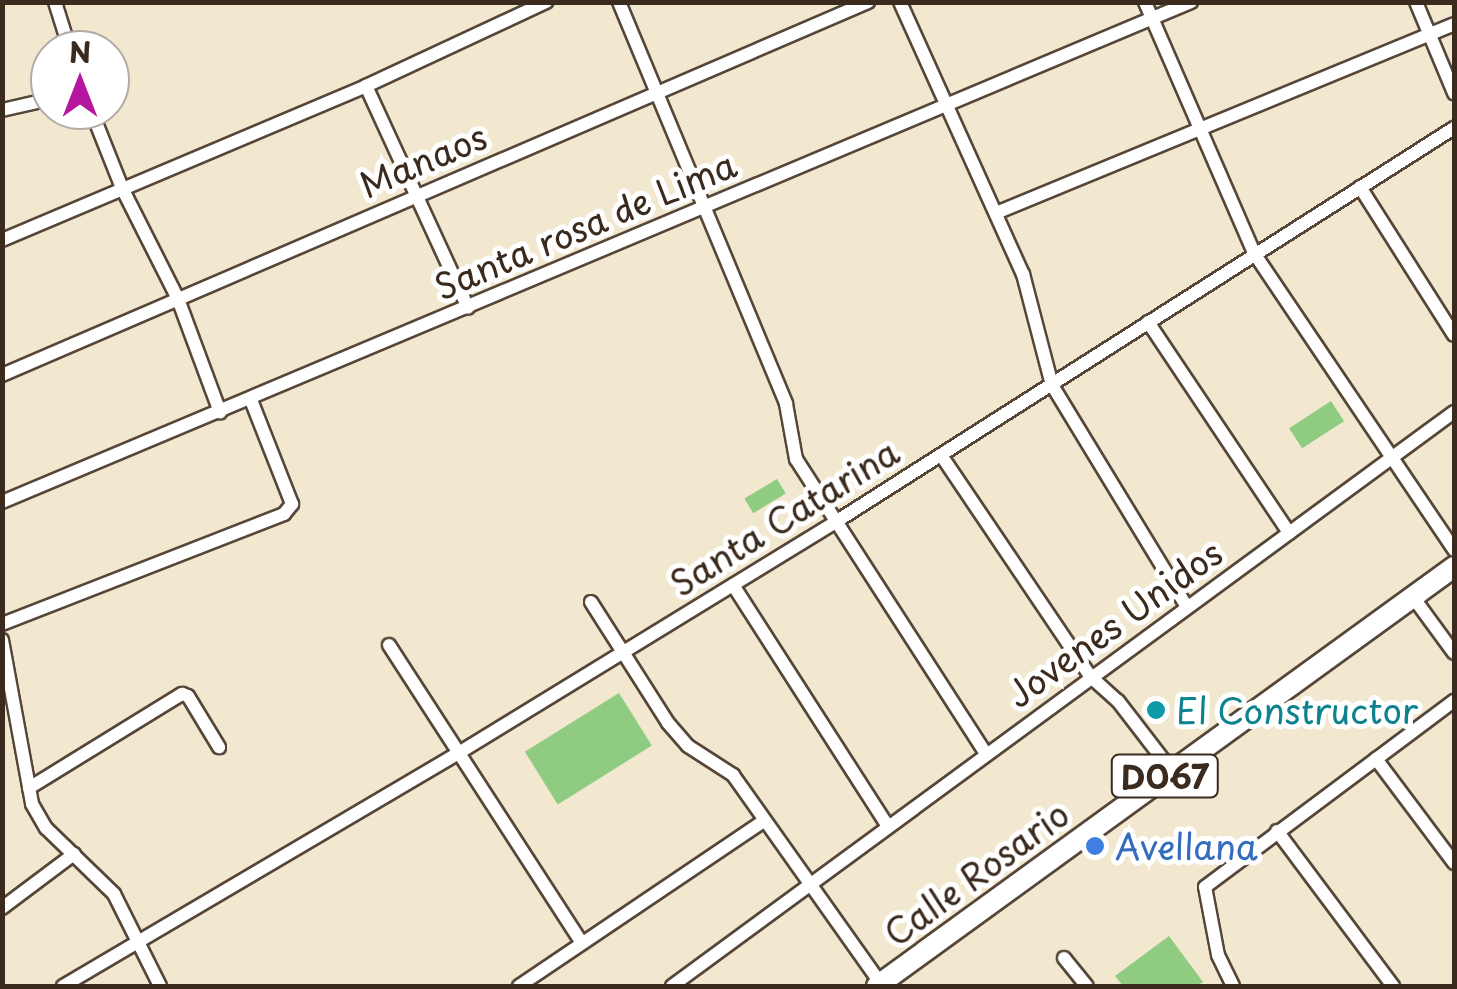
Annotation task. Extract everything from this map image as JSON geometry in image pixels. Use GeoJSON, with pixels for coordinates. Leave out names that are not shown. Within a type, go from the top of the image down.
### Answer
{"type":"FeatureCollection","features":[{"type":"Feature","properties":{"kind":"main road","name":"Calle Rosario"},"geometry":{"type":"LineString","coordinates":[[879,985],[1454,567]]}},
{"type":"Feature","properties":{"kind":"street"},"geometry":{"type":"LineString","coordinates":[[55,2],[64,30]]}},
{"type":"Feature","properties":{"kind":"street"},"geometry":{"type":"LineString","coordinates":[[2,240],[366,86],[546,2]]}},
{"type":"Feature","properties":{"kind":"street"},"geometry":{"type":"LineString","coordinates":[[619,2],[786,404],[796,459],[986,754]]}},
{"type":"Feature","properties":{"kind":"street","name":"Manaos"},"geometry":{"type":"LineString","coordinates":[[2,375],[868,2]]}},
{"type":"Feature","properties":{"kind":"street"},"geometry":{"type":"LineString","coordinates":[[900,2],[1029,291],[1052,385],[1186,607]]}},
{"type":"Feature","properties":{"kind":"street"},"geometry":{"type":"LineString","coordinates":[[1144,2],[1254,253],[1454,550]]}},
{"type":"Feature","properties":{"kind":"street","name":"Santa rosa de Lima"},"geometry":{"type":"LineString","coordinates":[[2,502],[1192,2]]}},
{"type":"Feature","properties":{"kind":"street"},"geometry":{"type":"LineString","coordinates":[[1416,2],[1454,92]]}},
{"type":"Feature","properties":{"kind":"street"},"geometry":{"type":"LineString","coordinates":[[996,212],[1199,132],[1454,24]]}},
{"type":"Feature","properties":{"kind":"street"},"geometry":{"type":"LineString","coordinates":[[366,86],[468,308]]}},
{"type":"Feature","properties":{"kind":"street"},"geometry":{"type":"LineString","coordinates":[[2,110],[30,104]]}},
{"type":"Feature","properties":{"kind":"street","name":"Santa Catarina"},"geometry":{"type":"LineString","coordinates":[[63,986],[457,754],[837,521],[1454,128]]}},
{"type":"Feature","properties":{"kind":"street"},"geometry":{"type":"LineString","coordinates":[[99,130],[122,188],[178,300],[220,412]]}},
{"type":"Feature","properties":{"kind":"street"},"geometry":{"type":"LineString","coordinates":[[1360,187],[1454,334]]}},
{"type":"Feature","properties":{"kind":"street"},"geometry":{"type":"LineString","coordinates":[[1148,322],[1289,533]]}},
{"type":"Feature","properties":{"kind":"street"},"geometry":{"type":"LineString","coordinates":[[2,624],[284,514],[292,504],[251,400]]}},
{"type":"Feature","properties":{"kind":"street","name":"Jovenes Unidos"},"geometry":{"type":"LineString","coordinates":[[672,986],[1454,412]]}},
{"type":"Feature","properties":{"kind":"street"},"geometry":{"type":"LineString","coordinates":[[941,455],[1091,677],[1118,701],[1172,770]]}},
{"type":"Feature","properties":{"kind":"street"},"geometry":{"type":"LineString","coordinates":[[733,585],[888,826]]}},
{"type":"Feature","properties":{"kind":"street"},"geometry":{"type":"LineString","coordinates":[[1413,597],[1454,653]]}},
{"type":"Feature","properties":{"kind":"street"},"geometry":{"type":"LineString","coordinates":[[591,602],[679,736],[725,767],[879,985]]}},
{"type":"Feature","properties":{"kind":"street"},"geometry":{"type":"LineString","coordinates":[[2,640],[29,788],[46,828],[114,894],[160,986]]}},
{"type":"Feature","properties":{"kind":"street"},"geometry":{"type":"LineString","coordinates":[[389,645],[582,943]]}},
{"type":"Feature","properties":{"kind":"street"},"geometry":{"type":"LineString","coordinates":[[29,788],[182,694],[220,747]]}},
{"type":"Feature","properties":{"kind":"street"},"geometry":{"type":"LineString","coordinates":[[1231,986],[1218,954],[1204,887],[1454,701]]}},
{"type":"Feature","properties":{"kind":"street"},"geometry":{"type":"LineString","coordinates":[[1376,759],[1454,863]]}},
{"type":"Feature","properties":{"kind":"street"},"geometry":{"type":"LineString","coordinates":[[519,986],[764,821]]}},
{"type":"Feature","properties":{"kind":"street"},"geometry":{"type":"LineString","coordinates":[[1277,831],[1393,986]]}},
{"type":"Feature","properties":{"kind":"street"},"geometry":{"type":"LineString","coordinates":[[2,908],[74,854]]}},
{"type":"Feature","properties":{"kind":"street"},"geometry":{"type":"LineString","coordinates":[[1064,958],[1087,986]]}},
{"type":"Feature","properties":{"kind":"green space"},"geometry":{"type":"Polygon","coordinates":[[[1331,401],[1344,421],[1302,448],[1289,428],[1331,401]]]}},
{"type":"Feature","properties":{"kind":"green space"},"geometry":{"type":"Polygon","coordinates":[[[777,479],[786,494],[753,513],[744,499],[777,479]]]}},
{"type":"Feature","properties":{"kind":"green space"},"geometry":{"type":"Polygon","coordinates":[[[619,693],[652,746],[558,804],[525,752],[619,693]]]}},
{"type":"Feature","properties":{"kind":"green space"},"geometry":{"type":"Polygon","coordinates":[[[1169,936],[1203,982],[1196,986],[1123,986],[1115,976],[1169,936]]]}},
{"type":"Feature","properties":{"kind":"place","name":"El Constructor"},"geometry":{"type":"Point","coordinates":[1156,710]}},
{"type":"Feature","properties":{"kind":"place","name":"Avellana"},"geometry":{"type":"Point","coordinates":[1095,846]}}]}
